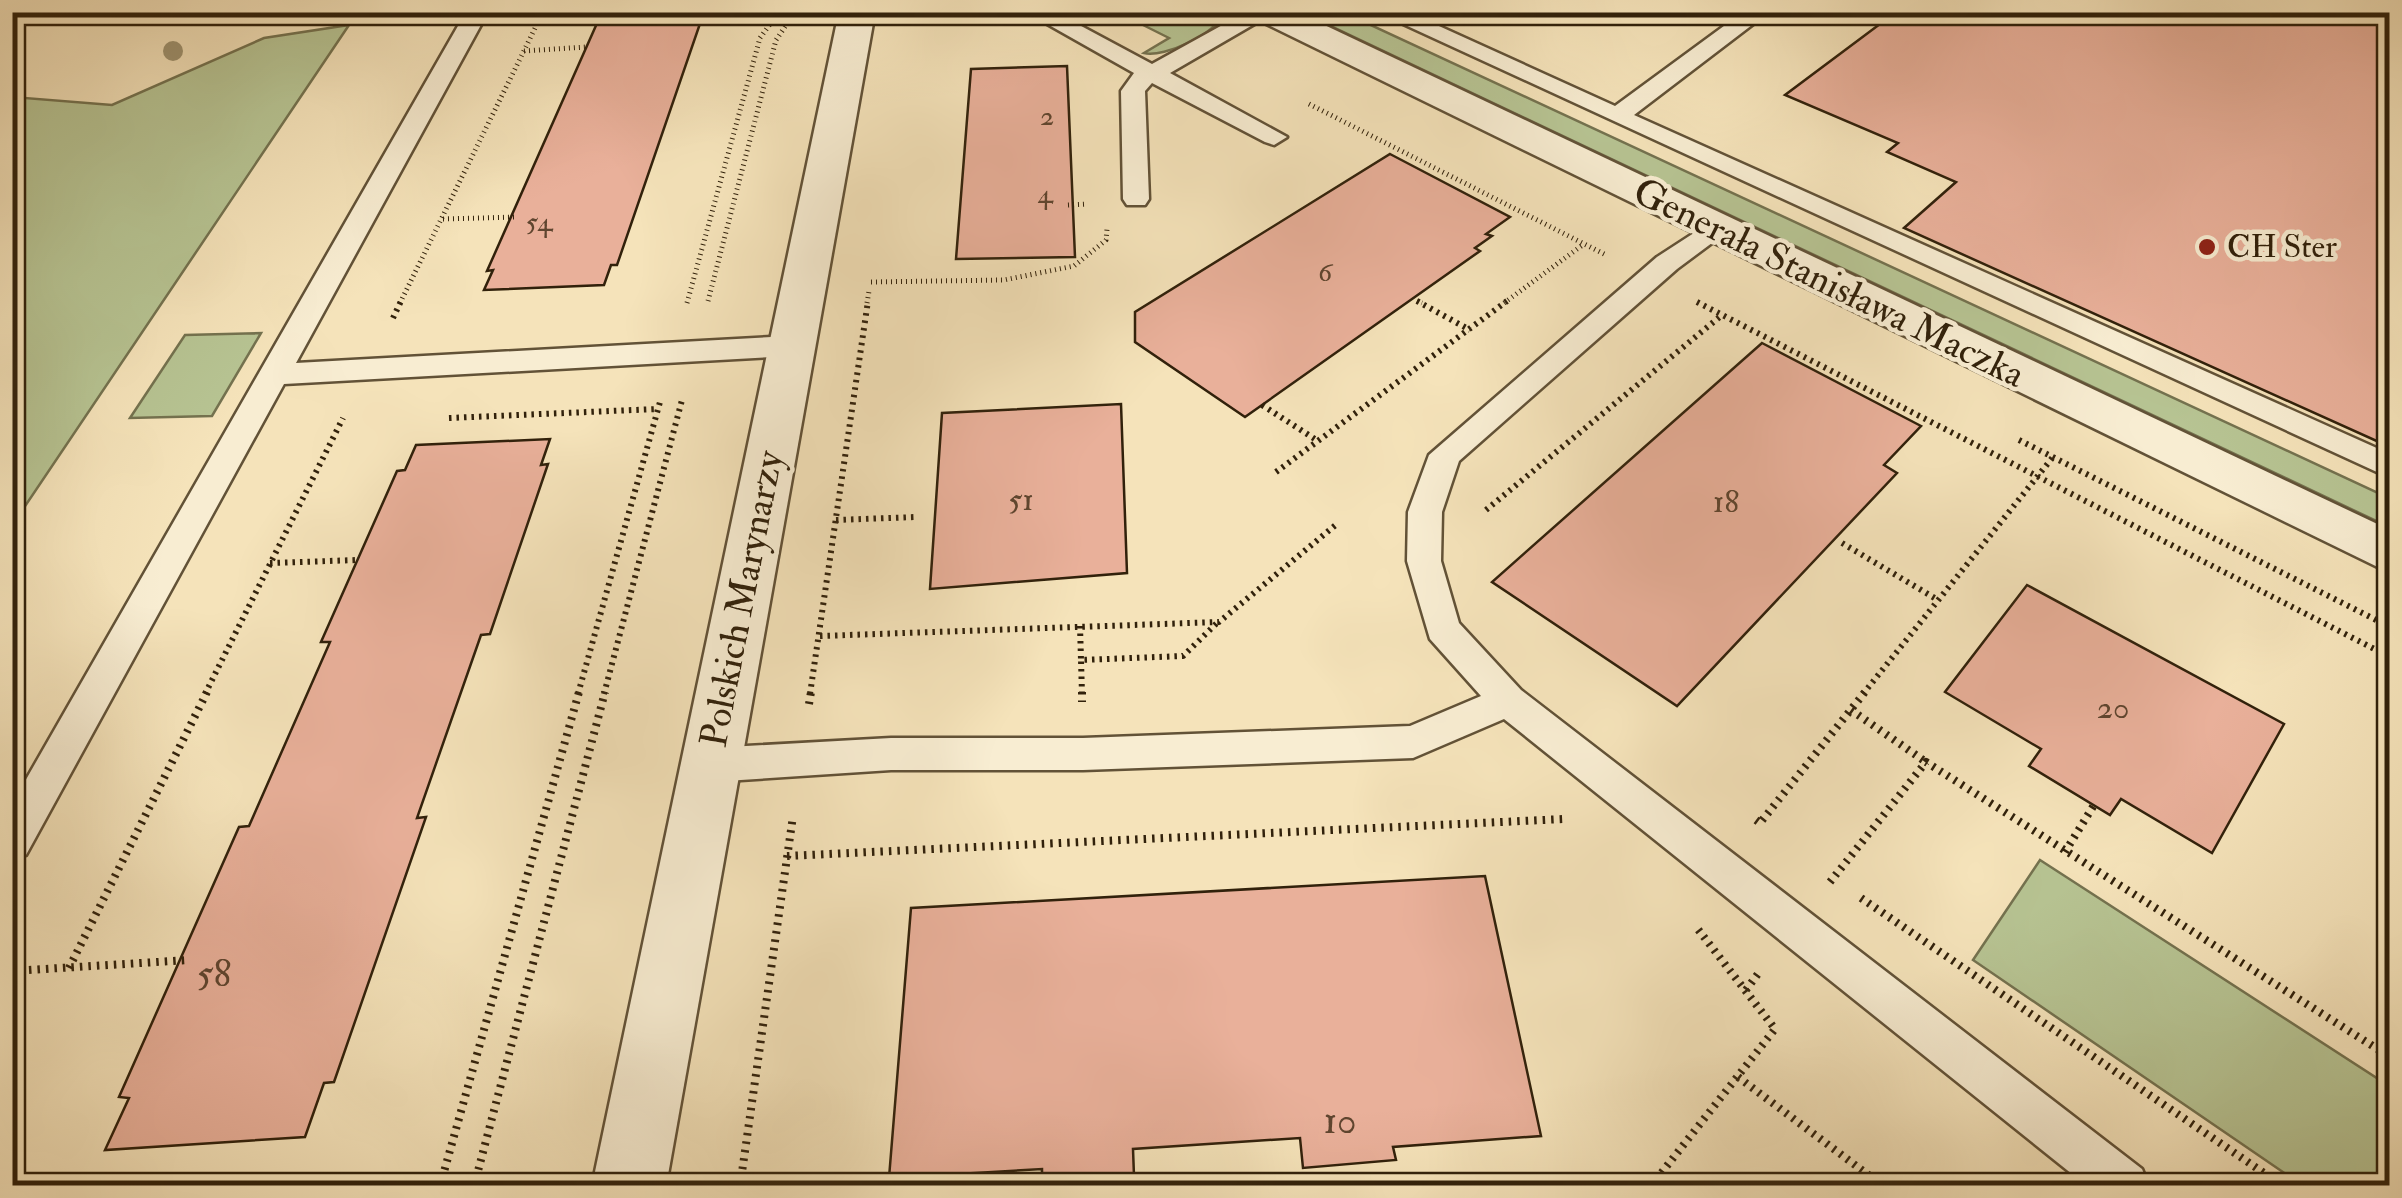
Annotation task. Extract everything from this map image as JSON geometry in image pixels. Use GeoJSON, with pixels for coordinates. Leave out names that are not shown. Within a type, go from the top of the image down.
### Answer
{"type":"FeatureCollection","features":[{"type":"Feature","properties":{"kind":"street","name":"Polskich Marynarzy"},"geometry":{"type":"LineString","coordinates":[[629,1186],[857,12]]}},
{"type":"Feature","properties":{"kind":"street","name":"Generała Stanisława Maczka"},"geometry":{"type":"LineString","coordinates":[[1266,12],[2390,553]]}},
{"type":"Feature","properties":{"kind":"lane"},"geometry":{"type":"LineString","coordinates":[[12,842],[478,12]]}},
{"type":"Feature","properties":{"kind":"lane"},"geometry":{"type":"LineString","coordinates":[[1036,12],[1274,137]]}},
{"type":"Feature","properties":{"kind":"lane"},"geometry":{"type":"LineString","coordinates":[[1136,199],[1132,91],[1138,80],[1266,12]]}},
{"type":"Feature","properties":{"kind":"lane"},"geometry":{"type":"LineString","coordinates":[[1388,12],[2390,467]]}},
{"type":"Feature","properties":{"kind":"lane"},"geometry":{"type":"LineString","coordinates":[[1617,116],[1758,12]]}},
{"type":"Feature","properties":{"kind":"lane"},"geometry":{"type":"LineString","coordinates":[[1714,228],[1445,455],[1425,512],[1424,561],[1443,628],[1508,702],[2125,1186]]}},
{"type":"Feature","properties":{"kind":"lane"},"geometry":{"type":"LineString","coordinates":[[276,374],[792,346]]}},
{"type":"Feature","properties":{"kind":"lane"},"geometry":{"type":"LineString","coordinates":[[710,764],[891,754],[1083,754],[1413,742],[1508,702]]}},
{"type":"Feature","properties":{"kind":"path"},"geometry":{"type":"LineString","coordinates":[[69,968],[543,12]]}},
{"type":"Feature","properties":{"kind":"path"},"geometry":{"type":"LineString","coordinates":[[474,1186],[760,38],[779,12]]}},
{"type":"Feature","properties":{"kind":"path"},"geometry":{"type":"LineString","coordinates":[[440,1186],[658,409],[684,352],[776,40],[794,12]]}},
{"type":"Feature","properties":{"kind":"path"},"geometry":{"type":"LineString","coordinates":[[524,51],[586,48]]}},
{"type":"Feature","properties":{"kind":"path"},"geometry":{"type":"LineString","coordinates":[[1300,100],[2390,658]]}},
{"type":"Feature","properties":{"kind":"path"},"geometry":{"type":"LineString","coordinates":[[442,219],[517,217]]}},
{"type":"Feature","properties":{"kind":"path"},"geometry":{"type":"LineString","coordinates":[[870,282],[1004,280],[1074,266],[1106,240],[1108,222]]}},
{"type":"Feature","properties":{"kind":"path"},"geometry":{"type":"LineString","coordinates":[[1276,472],[1584,244]]}},
{"type":"Feature","properties":{"kind":"path"},"geometry":{"type":"LineString","coordinates":[[740,1186],[873,262]]}},
{"type":"Feature","properties":{"kind":"path"},"geometry":{"type":"LineString","coordinates":[[1417,300],[1470,330]]}},
{"type":"Feature","properties":{"kind":"path"},"geometry":{"type":"LineString","coordinates":[[1484,512],[1722,315]]}},
{"type":"Feature","properties":{"kind":"path"},"geometry":{"type":"LineString","coordinates":[[1262,405],[1318,442]]}},
{"type":"Feature","properties":{"kind":"path"},"geometry":{"type":"LineString","coordinates":[[438,419],[658,409]]}},
{"type":"Feature","properties":{"kind":"path"},"geometry":{"type":"LineString","coordinates":[[340,423],[360,422]]}},
{"type":"Feature","properties":{"kind":"path"},"geometry":{"type":"LineString","coordinates":[[1760,823],[2054,458]]}},
{"type":"Feature","properties":{"kind":"path"},"geometry":{"type":"LineString","coordinates":[[836,520],[916,517]]}},
{"type":"Feature","properties":{"kind":"path"},"geometry":{"type":"LineString","coordinates":[[1081,660],[1183,656],[1338,523]]}},
{"type":"Feature","properties":{"kind":"path"},"geometry":{"type":"LineString","coordinates":[[1842,543],[1938,600]]}},
{"type":"Feature","properties":{"kind":"path"},"geometry":{"type":"LineString","coordinates":[[270,563],[358,560]]}},
{"type":"Feature","properties":{"kind":"path"},"geometry":{"type":"LineString","coordinates":[[820,636],[1219,622]]}},
{"type":"Feature","properties":{"kind":"path"},"geometry":{"type":"LineString","coordinates":[[1080,626],[1083,754]]}},
{"type":"Feature","properties":{"kind":"path"},"geometry":{"type":"LineString","coordinates":[[1851,710],[2065,852],[2390,1058]]}},
{"type":"Feature","properties":{"kind":"path"},"geometry":{"type":"LineString","coordinates":[[1746,990],[1926,762]]}},
{"type":"Feature","properties":{"kind":"path"},"geometry":{"type":"LineString","coordinates":[[2065,852],[2094,805]]}},
{"type":"Feature","properties":{"kind":"path"},"geometry":{"type":"LineString","coordinates":[[1748,814],[1775,834]]}},
{"type":"Feature","properties":{"kind":"path"},"geometry":{"type":"LineString","coordinates":[[787,856],[1562,817],[1576,829]]}},
{"type":"Feature","properties":{"kind":"path"},"geometry":{"type":"LineString","coordinates":[[1818,868],[2283,1186]]}},
{"type":"Feature","properties":{"kind":"path"},"geometry":{"type":"LineString","coordinates":[[1651,1186],[1775,1028],[1694,924]]}},
{"type":"Feature","properties":{"kind":"path"},"geometry":{"type":"LineString","coordinates":[[12,971],[189,960]]}},
{"type":"Feature","properties":{"kind":"path"},"geometry":{"type":"LineString","coordinates":[[1738,1077],[1883,1186]]}},
{"type":"Feature","properties":{"kind":"green space"},"geometry":{"type":"Polygon","coordinates":[[[1119,13],[1222,13],[1219,21],[1201,36],[1153,54],[1144,53],[1169,38],[1119,13]]]}},
{"type":"Feature","properties":{"kind":"green space"},"geometry":{"type":"Polygon","coordinates":[[[1303,13],[1345,13],[2389,498],[2389,527],[1303,13]]]}},
{"type":"Feature","properties":{"kind":"green space"},"geometry":{"type":"Polygon","coordinates":[[[349,25],[13,524],[13,97],[112,105],[264,38],[349,25]]]}},
{"type":"Feature","properties":{"kind":"green space"},"geometry":{"type":"Polygon","coordinates":[[[261,333],[212,416],[130,418],[185,335],[261,333]]]}},
{"type":"Feature","properties":{"kind":"green space"},"geometry":{"type":"Polygon","coordinates":[[[2040,860],[2389,1086],[2389,1185],[2302,1185],[1973,960],[2040,860]]]}},
{"type":"Feature","properties":{"kind":"building"},"geometry":{"type":"Polygon","coordinates":[[[602,12],[704,12],[617,265],[611,265],[604,285],[484,290],[493,270],[487,271],[602,12]]]}},
{"type":"Feature","properties":{"kind":"building","name":"CH Ster"},"geometry":{"type":"Polygon","coordinates":[[[1896,12],[2390,12],[2390,447],[1904,228],[1956,182],[1887,152],[1898,143],[1785,95],[1896,12]]]}},
{"type":"Feature","properties":{"kind":"building"},"geometry":{"type":"Polygon","coordinates":[[[1067,66],[1075,257],[956,259],[971,69],[1067,66]]]}},
{"type":"Feature","properties":{"kind":"building"},"geometry":{"type":"Polygon","coordinates":[[[1390,154],[1510,217],[1486,234],[1492,236],[1475,248],[1480,251],[1245,417],[1135,342],[1135,312],[1390,154]]]}},
{"type":"Feature","properties":{"kind":"building"},"geometry":{"type":"Polygon","coordinates":[[[1762,343],[1921,426],[1884,465],[1897,473],[1677,706],[1492,582],[1762,343]]]}},
{"type":"Feature","properties":{"kind":"building"},"geometry":{"type":"Polygon","coordinates":[[[1121,404],[1127,573],[930,589],[942,413],[1121,404]]]}},
{"type":"Feature","properties":{"kind":"building"},"geometry":{"type":"Polygon","coordinates":[[[550,439],[541,465],[548,464],[490,634],[481,635],[417,818],[426,817],[334,1082],[324,1083],[305,1137],[105,1150],[129,1098],[119,1097],[239,827],[249,826],[330,642],[321,642],[397,471],[405,470],[416,445],[550,439]]]}},
{"type":"Feature","properties":{"kind":"building"},"geometry":{"type":"Polygon","coordinates":[[[2027,585],[2284,724],[2212,853],[2121,799],[2110,815],[2029,766],[2041,749],[1945,692],[2027,585]]]}},
{"type":"Feature","properties":{"kind":"building"},"geometry":{"type":"Polygon","coordinates":[[[1485,876],[1541,1136],[1393,1147],[1396,1160],[1303,1168],[1300,1138],[1133,1149],[1134,1176],[1042,1182],[1042,1169],[889,1178],[911,908],[1485,876]]]}},
{"type":"Feature","properties":{"kind":"place","name":"CH Ster"},"geometry":{"type":"Point","coordinates":[2207,247]}}]}
